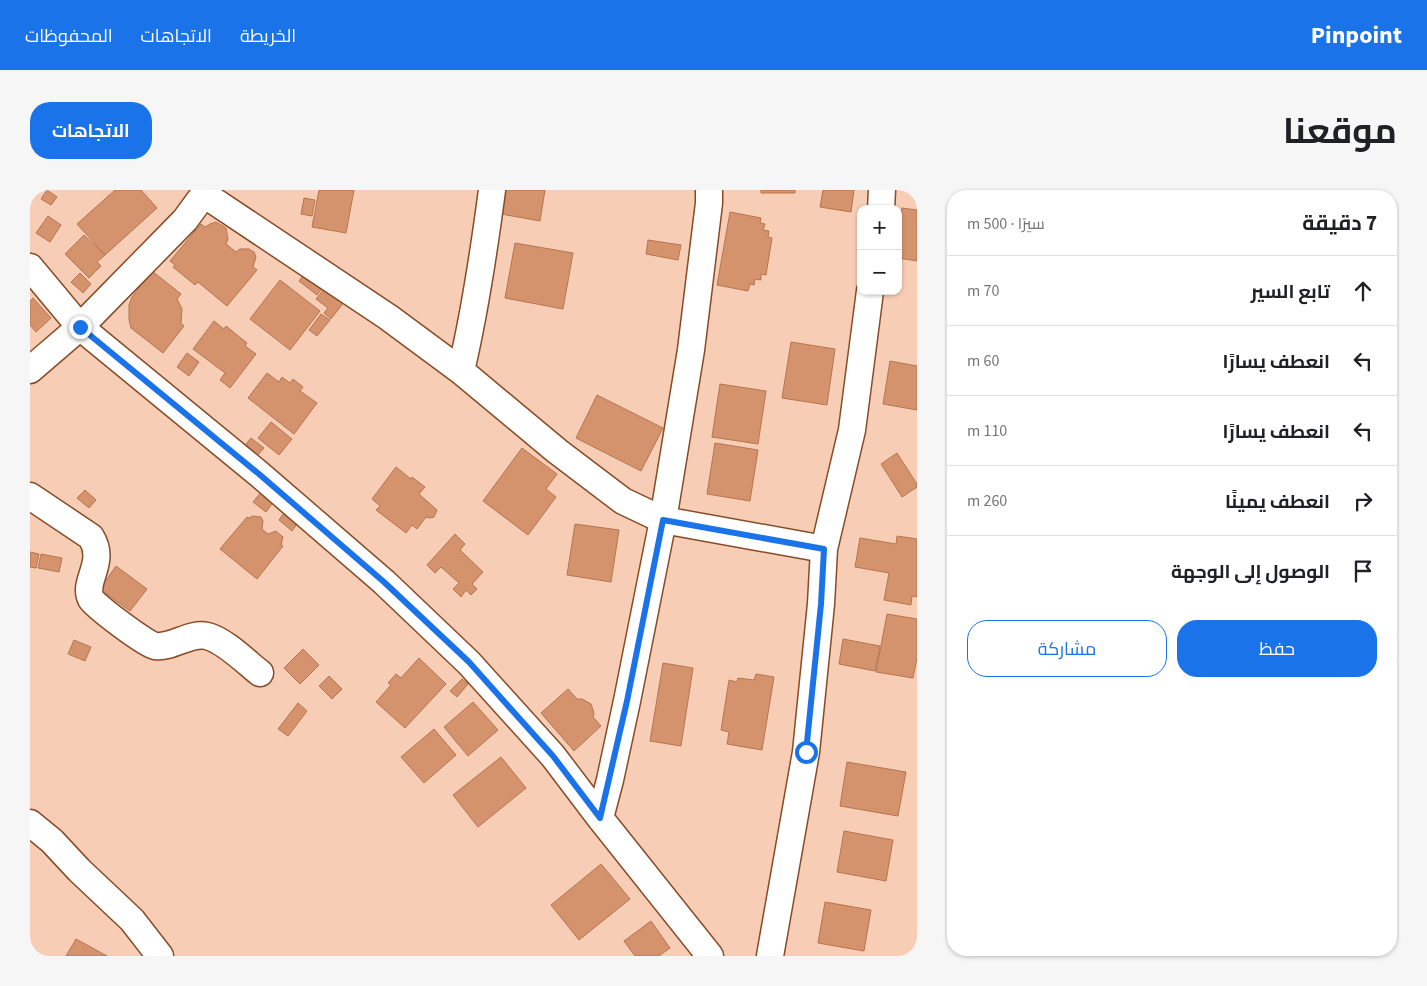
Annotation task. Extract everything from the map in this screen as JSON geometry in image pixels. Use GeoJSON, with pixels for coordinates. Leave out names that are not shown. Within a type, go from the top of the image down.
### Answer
{"type":"FeatureCollection","features":[{"type":"Feature","properties":{"kind":"street"},"geometry":{"type":"LineString","coordinates":[[461,371],[485,250],[492,190]]}},
{"type":"Feature","properties":{"kind":"street"},"geometry":{"type":"LineString","coordinates":[[600,818],[627,701],[663,520],[691,350],[709,190]]}},
{"type":"Feature","properties":{"kind":"street"},"geometry":{"type":"LineString","coordinates":[[881,205],[882,190]]}},
{"type":"Feature","properties":{"kind":"street"},"geometry":{"type":"LineString","coordinates":[[30,370],[80,327],[185,220],[206,192],[388,317],[461,371],[557,451],[623,501],[663,520],[824,549]]}},
{"type":"Feature","properties":{"kind":"street"},"geometry":{"type":"LineString","coordinates":[[30,267],[80,327],[259,474],[384,582],[469,662],[553,756],[710,956]]}},
{"type":"Feature","properties":{"kind":"street"},"geometry":{"type":"LineString","coordinates":[[770,956],[806,752],[821,604],[824,549],[852,430],[869,295]]}},
{"type":"Feature","properties":{"kind":"street"},"geometry":{"type":"LineString","coordinates":[[30,496],[91,537],[96,545],[97,557],[89,591],[92,600],[118,622],[154,646],[165,645],[201,635],[216,639],[260,673]]}},
{"type":"Feature","properties":{"kind":"street"},"geometry":{"type":"LineString","coordinates":[[30,823],[52,841],[79,870],[132,920],[160,956]]}},
{"type":"Feature","properties":{"kind":"building"},"geometry":{"type":"Polygon","coordinates":[[[47,190],[57,197],[51,205],[41,199],[47,190]]]}},
{"type":"Feature","properties":{"kind":"building"},"geometry":{"type":"Polygon","coordinates":[[[115,190],[141,190],[157,208],[105,255],[77,224],[115,190]]]}},
{"type":"Feature","properties":{"kind":"building"},"geometry":{"type":"Polygon","coordinates":[[[319,190],[354,190],[346,233],[312,227],[319,190]]]}},
{"type":"Feature","properties":{"kind":"building"},"geometry":{"type":"Polygon","coordinates":[[[505,190],[545,190],[540,221],[501,214],[505,190]]]}},
{"type":"Feature","properties":{"kind":"building"},"geometry":{"type":"Polygon","coordinates":[[[761,190],[795,190],[795,193],[761,193],[761,190]]]}},
{"type":"Feature","properties":{"kind":"building"},"geometry":{"type":"Polygon","coordinates":[[[823,190],[854,190],[851,212],[820,207],[823,190]]]}},
{"type":"Feature","properties":{"kind":"building"},"geometry":{"type":"Polygon","coordinates":[[[304,198],[315,200],[312,216],[301,214],[304,198]]]}},
{"type":"Feature","properties":{"kind":"building"},"geometry":{"type":"Polygon","coordinates":[[[902,208],[917,210],[917,261],[902,259],[902,208]]]}},
{"type":"Feature","properties":{"kind":"building"},"geometry":{"type":"Polygon","coordinates":[[[730,212],[761,218],[760,223],[765,224],[763,230],[769,231],[768,237],[772,238],[766,275],[761,274],[761,280],[755,279],[754,285],[750,284],[748,291],[717,285],[730,212]]]}},
{"type":"Feature","properties":{"kind":"building"},"geometry":{"type":"Polygon","coordinates":[[[48,216],[61,225],[50,242],[36,233],[48,216]]]}},
{"type":"Feature","properties":{"kind":"building"},"geometry":{"type":"Polygon","coordinates":[[[216,222],[226,228],[228,239],[226,244],[236,252],[240,249],[249,249],[254,252],[256,257],[253,267],[257,270],[227,306],[198,282],[195,285],[173,267],[175,265],[170,261],[201,224],[205,227],[216,222]]]}},
{"type":"Feature","properties":{"kind":"building"},"geometry":{"type":"Polygon","coordinates":[[[84,235],[105,255],[97,262],[101,266],[89,278],[65,254],[84,235]]]}},
{"type":"Feature","properties":{"kind":"building"},"geometry":{"type":"Polygon","coordinates":[[[648,240],[681,245],[678,260],[646,254],[648,240]]]}},
{"type":"Feature","properties":{"kind":"building"},"geometry":{"type":"Polygon","coordinates":[[[515,243],[573,253],[563,309],[505,298],[515,243]]]}},
{"type":"Feature","properties":{"kind":"building"},"geometry":{"type":"Polygon","coordinates":[[[152,271],[181,294],[177,299],[182,309],[181,323],[184,326],[163,353],[131,328],[129,320],[129,305],[132,297],[152,271]]]}},
{"type":"Feature","properties":{"kind":"building"},"geometry":{"type":"Polygon","coordinates":[[[306,272],[324,286],[317,295],[299,281],[306,272]]]}},
{"type":"Feature","properties":{"kind":"building"},"geometry":{"type":"Polygon","coordinates":[[[80,273],[91,284],[83,293],[71,282],[80,273]]]}},
{"type":"Feature","properties":{"kind":"building"},"geometry":{"type":"Polygon","coordinates":[[[280,280],[320,311],[290,350],[250,319],[280,280]]]}},
{"type":"Feature","properties":{"kind":"building"},"geometry":{"type":"Polygon","coordinates":[[[325,288],[344,302],[331,319],[324,313],[328,308],[316,299],[325,288]]]}},
{"type":"Feature","properties":{"kind":"building"},"geometry":{"type":"Polygon","coordinates":[[[33,298],[51,318],[36,332],[30,325],[30,301],[33,298]]]}},
{"type":"Feature","properties":{"kind":"building"},"geometry":{"type":"Polygon","coordinates":[[[321,314],[330,320],[317,336],[309,330],[321,314]]]}},
{"type":"Feature","properties":{"kind":"building"},"geometry":{"type":"Polygon","coordinates":[[[214,321],[224,329],[226,326],[247,343],[245,346],[256,354],[230,388],[220,380],[225,373],[193,349],[214,321]]]}},
{"type":"Feature","properties":{"kind":"building"},"geometry":{"type":"Polygon","coordinates":[[[791,342],[835,349],[827,405],[782,398],[791,342]]]}},
{"type":"Feature","properties":{"kind":"building"},"geometry":{"type":"Polygon","coordinates":[[[187,353],[199,362],[189,376],[177,367],[187,353]]]}},
{"type":"Feature","properties":{"kind":"building"},"geometry":{"type":"Polygon","coordinates":[[[890,361],[917,366],[917,410],[883,404],[890,361]]]}},
{"type":"Feature","properties":{"kind":"building"},"geometry":{"type":"Polygon","coordinates":[[[267,373],[279,382],[282,377],[290,383],[293,379],[303,387],[300,391],[317,403],[294,434],[248,398],[267,373]]]}},
{"type":"Feature","properties":{"kind":"building"},"geometry":{"type":"Polygon","coordinates":[[[720,384],[766,391],[758,444],[712,437],[720,384]]]}},
{"type":"Feature","properties":{"kind":"building"},"geometry":{"type":"Polygon","coordinates":[[[597,395],[663,428],[641,471],[576,438],[597,395]]]}},
{"type":"Feature","properties":{"kind":"building"},"geometry":{"type":"Polygon","coordinates":[[[271,422],[292,439],[279,455],[258,438],[271,422]]]}},
{"type":"Feature","properties":{"kind":"building"},"geometry":{"type":"Polygon","coordinates":[[[251,438],[264,448],[255,458],[243,448],[251,438]]]}},
{"type":"Feature","properties":{"kind":"building"},"geometry":{"type":"Polygon","coordinates":[[[715,443],[758,450],[750,501],[707,494],[715,443]]]}},
{"type":"Feature","properties":{"kind":"building"},"geometry":{"type":"Polygon","coordinates":[[[522,448],[557,474],[546,489],[556,497],[528,535],[483,501],[522,448]]]}},
{"type":"Feature","properties":{"kind":"building"},"geometry":{"type":"Polygon","coordinates":[[[897,453],[917,484],[917,487],[902,497],[881,464],[897,453]]]}},
{"type":"Feature","properties":{"kind":"building"},"geometry":{"type":"Polygon","coordinates":[[[396,467],[425,487],[419,494],[437,510],[434,517],[426,517],[417,529],[412,525],[406,533],[376,510],[380,506],[372,499],[396,467]]]}},
{"type":"Feature","properties":{"kind":"building"},"geometry":{"type":"Polygon","coordinates":[[[85,490],[96,500],[89,508],[77,498],[85,490]]]}},
{"type":"Feature","properties":{"kind":"building"},"geometry":{"type":"Polygon","coordinates":[[[262,491],[274,501],[266,512],[253,502],[262,491]]]}},
{"type":"Feature","properties":{"kind":"building"},"geometry":{"type":"Polygon","coordinates":[[[286,510],[299,521],[292,531],[279,520],[286,510]]]}},
{"type":"Feature","properties":{"kind":"building"},"geometry":{"type":"Polygon","coordinates":[[[247,517],[261,517],[263,521],[262,529],[268,534],[276,531],[283,537],[281,545],[283,546],[257,579],[220,549],[247,517]]]}},
{"type":"Feature","properties":{"kind":"building"},"geometry":{"type":"Polygon","coordinates":[[[575,524],[619,530],[611,582],[567,575],[575,524]]]}},
{"type":"Feature","properties":{"kind":"building"},"geometry":{"type":"Polygon","coordinates":[[[455,534],[465,544],[460,550],[483,572],[472,584],[477,589],[471,595],[466,590],[461,597],[453,589],[459,583],[441,567],[435,573],[427,565],[455,534]]]}},
{"type":"Feature","properties":{"kind":"building"},"geometry":{"type":"Polygon","coordinates":[[[897,536],[917,539],[917,597],[912,596],[911,605],[884,600],[889,573],[855,567],[860,538],[896,544],[897,536]]]}},
{"type":"Feature","properties":{"kind":"building"},"geometry":{"type":"Polygon","coordinates":[[[30,552],[39,554],[36,568],[30,567],[30,552]]]}},
{"type":"Feature","properties":{"kind":"building"},"geometry":{"type":"Polygon","coordinates":[[[41,554],[62,558],[59,572],[38,568],[41,554]]]}},
{"type":"Feature","properties":{"kind":"building"},"geometry":{"type":"Polygon","coordinates":[[[116,566],[147,589],[130,611],[100,589],[116,566]]]}},
{"type":"Feature","properties":{"kind":"building"},"geometry":{"type":"Polygon","coordinates":[[[887,614],[917,619],[917,658],[913,678],[876,672],[887,614]]]}},
{"type":"Feature","properties":{"kind":"building"},"geometry":{"type":"Polygon","coordinates":[[[843,639],[880,646],[875,671],[839,664],[843,639]]]}},
{"type":"Feature","properties":{"kind":"building"},"geometry":{"type":"Polygon","coordinates":[[[74,640],[91,647],[85,661],[68,654],[74,640]]]}},
{"type":"Feature","properties":{"kind":"building"},"geometry":{"type":"Polygon","coordinates":[[[303,649],[319,665],[300,684],[284,668],[303,649]]]}},
{"type":"Feature","properties":{"kind":"building"},"geometry":{"type":"Polygon","coordinates":[[[419,658],[446,684],[405,728],[376,702],[391,685],[388,683],[396,674],[401,678],[419,658]]]}},
{"type":"Feature","properties":{"kind":"building"},"geometry":{"type":"Polygon","coordinates":[[[663,663],[693,668],[681,746],[650,741],[663,663]]]}},
{"type":"Feature","properties":{"kind":"building"},"geometry":{"type":"Polygon","coordinates":[[[756,674],[774,677],[762,750],[727,744],[729,732],[721,730],[729,680],[737,682],[738,678],[754,680],[756,674]]]}},
{"type":"Feature","properties":{"kind":"building"},"geometry":{"type":"Polygon","coordinates":[[[329,676],[342,689],[332,699],[319,686],[329,676]]]}},
{"type":"Feature","properties":{"kind":"building"},"geometry":{"type":"Polygon","coordinates":[[[462,679],[468,684],[457,697],[450,691],[462,679]]]}},
{"type":"Feature","properties":{"kind":"building"},"geometry":{"type":"Polygon","coordinates":[[[568,689],[577,699],[582,699],[591,704],[594,713],[593,717],[601,726],[574,751],[541,713],[568,689]]]}},
{"type":"Feature","properties":{"kind":"building"},"geometry":{"type":"Polygon","coordinates":[[[473,702],[498,730],[468,756],[444,727],[473,702]]]}},
{"type":"Feature","properties":{"kind":"building"},"geometry":{"type":"Polygon","coordinates":[[[298,703],[307,711],[288,736],[278,729],[298,703]]]}},
{"type":"Feature","properties":{"kind":"building"},"geometry":{"type":"Polygon","coordinates":[[[434,729],[456,755],[424,783],[401,757],[434,729]]]}},
{"type":"Feature","properties":{"kind":"building"},"geometry":{"type":"Polygon","coordinates":[[[501,757],[526,788],[478,827],[453,795],[501,757]]]}},
{"type":"Feature","properties":{"kind":"building"},"geometry":{"type":"Polygon","coordinates":[[[847,762],[906,772],[898,816],[840,806],[847,762]]]}},
{"type":"Feature","properties":{"kind":"building"},"geometry":{"type":"Polygon","coordinates":[[[844,831],[893,840],[886,881],[837,872],[844,831]]]}},
{"type":"Feature","properties":{"kind":"building"},"geometry":{"type":"Polygon","coordinates":[[[601,864],[630,899],[579,940],[551,905],[601,864]]]}},
{"type":"Feature","properties":{"kind":"building"},"geometry":{"type":"Polygon","coordinates":[[[825,902],[871,910],[864,951],[818,943],[825,902]]]}},
{"type":"Feature","properties":{"kind":"building"},"geometry":{"type":"Polygon","coordinates":[[[651,921],[670,948],[659,956],[635,956],[624,941],[651,921]]]}},
{"type":"Feature","properties":{"kind":"building"},"geometry":{"type":"Polygon","coordinates":[[[76,939],[107,956],[66,956],[76,939]]]}},
{"type":"Feature","properties":{"kind":"route"},"geometry":{"type":"LineString","coordinates":[[80,327],[259,474],[384,582],[469,662],[553,756],[600,818],[627,701],[663,520],[824,549],[821,604],[806,752]]}}]}
